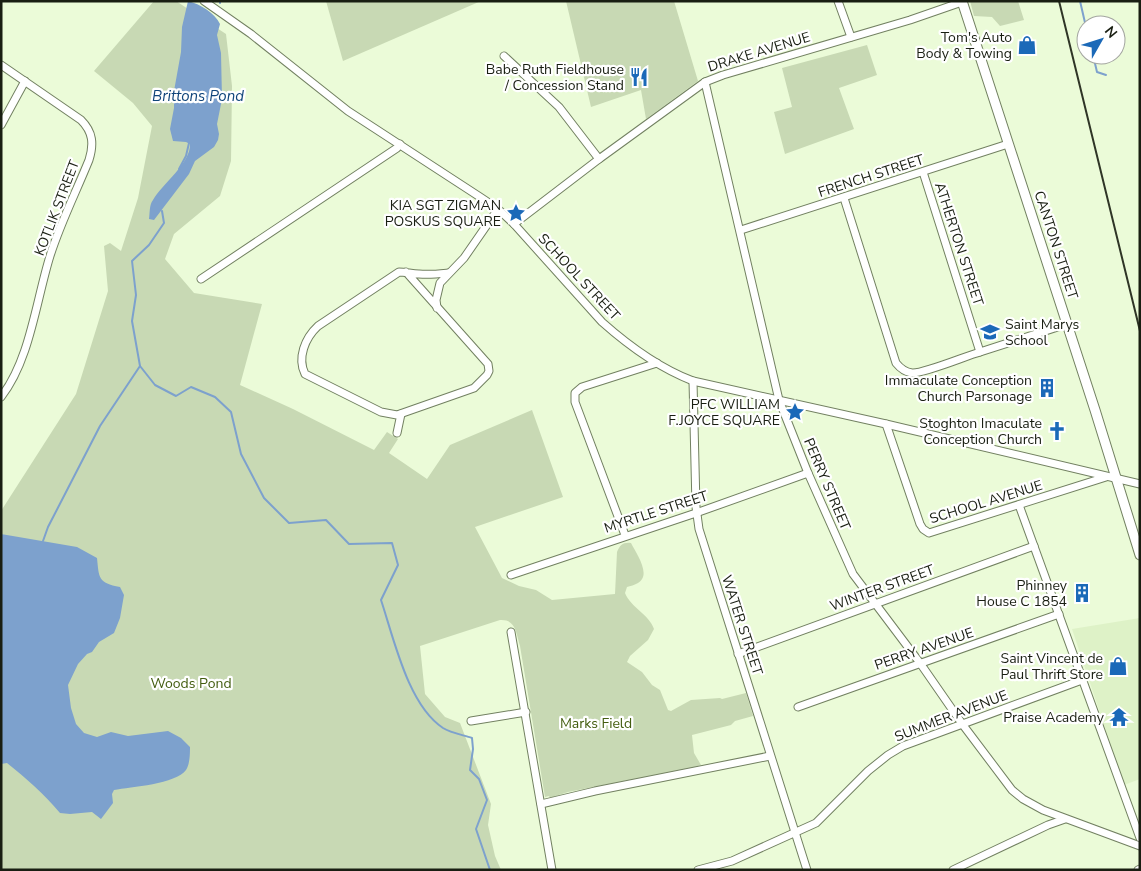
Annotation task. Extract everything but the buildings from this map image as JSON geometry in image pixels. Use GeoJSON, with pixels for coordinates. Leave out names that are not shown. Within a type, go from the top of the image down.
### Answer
{"type":"FeatureCollection","features":[{"type":"Feature","properties":{"kind":"main road","name":"CANTON STREET"},"geometry":{"type":"LineString","coordinates":[[962,2],[1117,478],[1140,555]]}},
{"type":"Feature","properties":{"kind":"street","name":"SCHOOL STREET"},"geometry":{"type":"LineString","coordinates":[[204,1],[257,39],[362,121],[498,209],[514,224],[602,322],[618,336],[670,371],[694,381],[1140,484]]}},
{"type":"Feature","properties":{"kind":"street"},"geometry":{"type":"LineString","coordinates":[[838,1],[851,37]]}},
{"type":"Feature","properties":{"kind":"street","name":"DRAKE AVENUE"},"geometry":{"type":"LineString","coordinates":[[514,224],[705,82],[910,20],[962,2]]}},
{"type":"Feature","properties":{"kind":"street"},"geometry":{"type":"LineString","coordinates":[[504,56],[559,107],[599,159]]}},
{"type":"Feature","properties":{"kind":"street","name":"KOTLIK STREET"},"geometry":{"type":"LineString","coordinates":[[1,65],[81,120],[90,133],[92,146],[89,160],[53,248],[19,368],[1,397]]}},
{"type":"Feature","properties":{"kind":"street"},"geometry":{"type":"LineString","coordinates":[[1,125],[25,81]]}},
{"type":"Feature","properties":{"kind":"street","name":"PERRY STREET"},"geometry":{"type":"LineString","coordinates":[[705,82],[741,230],[779,400],[808,473],[853,574],[1012,790],[1036,806],[1065,819],[1140,846]]}},
{"type":"Feature","properties":{"kind":"street"},"geometry":{"type":"LineString","coordinates":[[202,279],[397,148],[400,144]]}},
{"type":"Feature","properties":{"kind":"street","name":"FRENCH STREET"},"geometry":{"type":"LineString","coordinates":[[741,230],[1008,144]]}},
{"type":"Feature","properties":{"kind":"street","name":"ATHERTON STREET"},"geometry":{"type":"LineString","coordinates":[[923,172],[980,352]]}},
{"type":"Feature","properties":{"kind":"street"},"geometry":{"type":"LineString","coordinates":[[844,198],[896,362],[905,371],[918,373],[1067,324]]}},
{"type":"Feature","properties":{"kind":"street"},"geometry":{"type":"LineString","coordinates":[[437,308],[437,292],[440,283],[464,258],[498,209]]}},
{"type":"Feature","properties":{"kind":"street"},"geometry":{"type":"LineString","coordinates":[[406,272],[488,364],[488,375],[474,388],[424,404],[401,414],[381,412],[309,377],[301,364],[305,344],[318,326],[399,272],[406,272],[430,275],[448,273]]}},
{"type":"Feature","properties":{"kind":"street"},"geometry":{"type":"LineString","coordinates":[[625,535],[575,402],[575,393],[582,387],[657,363]]}},
{"type":"Feature","properties":{"kind":"street","name":"WATER STREET"},"geometry":{"type":"LineString","coordinates":[[694,381],[696,513],[701,538],[807,870]]}},
{"type":"Feature","properties":{"kind":"street"},"geometry":{"type":"LineString","coordinates":[[396,433],[401,414]]}},
{"type":"Feature","properties":{"kind":"street","name":"SCHOOL AVENUE"},"geometry":{"type":"LineString","coordinates":[[886,424],[920,524],[926,532],[934,532],[1107,477]]}},
{"type":"Feature","properties":{"kind":"street","name":"MYRTLE STREET"},"geometry":{"type":"LineString","coordinates":[[511,574],[696,513],[808,473]]}},
{"type":"Feature","properties":{"kind":"street"},"geometry":{"type":"LineString","coordinates":[[1019,505],[1140,838]]}},
{"type":"Feature","properties":{"kind":"street","name":"WINTER STREET"},"geometry":{"type":"LineString","coordinates":[[738,654],[1034,546]]}},
{"type":"Feature","properties":{"kind":"street","name":"PERRY AVENUE"},"geometry":{"type":"LineString","coordinates":[[798,707],[1059,614]]}},
{"type":"Feature","properties":{"kind":"street"},"geometry":{"type":"LineString","coordinates":[[511,632],[552,870]]}},
{"type":"Feature","properties":{"kind":"street","name":"SUMMER AVENUE"},"geometry":{"type":"LineString","coordinates":[[698,870],[732,861],[820,820],[868,771],[888,755],[907,744],[1082,680]]}},
{"type":"Feature","properties":{"kind":"street"},"geometry":{"type":"LineString","coordinates":[[471,721],[526,712]]}},
{"type":"Feature","properties":{"kind":"street"},"geometry":{"type":"LineString","coordinates":[[541,804],[770,756]]}},
{"type":"Feature","properties":{"kind":"street"},"geometry":{"type":"LineString","coordinates":[[953,870],[1048,825],[1065,819]]}},
{"type":"Feature","properties":{"kind":"shaded area"},"geometry":{"type":"Polygon","coordinates":[[[1140,618],[1140,779],[1124,785],[1072,629],[1140,618]]]}},
{"type":"Feature","properties":{"kind":"green space","name":"Woods Pond"},"geometry":{"type":"Polygon","coordinates":[[[154,1],[176,1],[226,34],[232,86],[231,161],[220,196],[174,234],[165,259],[194,293],[262,304],[240,385],[293,409],[374,450],[387,432],[398,439],[389,453],[427,479],[450,445],[532,410],[563,497],[475,527],[502,578],[519,586],[536,590],[552,600],[615,594],[617,552],[622,544],[631,543],[642,564],[644,575],[638,583],[627,587],[625,593],[631,603],[648,619],[654,629],[648,640],[630,656],[627,662],[642,672],[652,685],[660,690],[668,710],[671,711],[691,700],[722,699],[746,693],[753,716],[735,721],[731,725],[692,735],[694,753],[701,765],[568,792],[550,798],[549,796],[545,797],[520,646],[512,624],[505,620],[500,620],[420,646],[425,694],[445,717],[460,723],[491,804],[488,825],[495,856],[501,870],[1,870],[1,593],[8,536],[1,534],[1,511],[76,394],[108,291],[104,246],[110,243],[121,251],[138,198],[152,126],[133,103],[94,71],[154,1]]]}},
{"type":"Feature","properties":{"kind":"green space"},"geometry":{"type":"Polygon","coordinates":[[[326,1],[481,1],[343,61],[326,1]]]}},
{"type":"Feature","properties":{"kind":"green space"},"geometry":{"type":"Polygon","coordinates":[[[566,1],[674,1],[698,81],[646,119],[641,90],[591,107],[566,1]]]}},
{"type":"Feature","properties":{"kind":"green space"},"geometry":{"type":"Polygon","coordinates":[[[970,1],[1018,1],[1024,20],[1000,26],[992,17],[974,16],[970,1]]]}},
{"type":"Feature","properties":{"kind":"green space"},"geometry":{"type":"Polygon","coordinates":[[[867,45],[877,75],[839,88],[854,129],[785,154],[774,112],[792,107],[782,68],[867,45]]]}},
{"type":"Feature","properties":{"kind":"water","name":"Brittons Pond"},"geometry":{"type":"Polygon","coordinates":[[[188,1],[207,10],[215,16],[220,24],[217,35],[221,53],[222,99],[217,124],[219,134],[214,147],[195,161],[189,174],[154,220],[149,219],[152,202],[181,166],[189,151],[190,144],[173,141],[170,129],[181,52],[182,27],[188,1]]]}},
{"type":"Feature","properties":{"kind":"water","name":"Woods Pond"},"geometry":{"type":"Polygon","coordinates":[[[1,534],[77,547],[97,558],[101,578],[107,584],[120,587],[124,595],[120,618],[114,633],[99,642],[92,652],[87,654],[78,664],[68,685],[71,708],[76,724],[84,733],[97,737],[111,732],[128,736],[168,731],[181,738],[190,747],[188,765],[181,775],[163,782],[114,790],[112,794],[113,803],[101,819],[92,812],[60,813],[28,780],[7,763],[1,764],[1,534]]]}},
{"type":"Feature","properties":{"kind":"waterway"},"geometry":{"type":"LineString","coordinates":[[1080,1],[1083,15]]}},
{"type":"Feature","properties":{"kind":"waterway"},"geometry":{"type":"LineString","coordinates":[[1095,65],[1097,72],[1106,75]]}},
{"type":"Feature","properties":{"kind":"waterway"},"geometry":{"type":"LineString","coordinates":[[179,169],[186,156],[189,143]]}},
{"type":"Feature","properties":{"kind":"waterway"},"geometry":{"type":"LineString","coordinates":[[43,541],[48,527],[100,426],[140,366],[132,321],[136,295],[132,261],[149,245],[164,223],[162,211]]}},
{"type":"Feature","properties":{"kind":"waterway"},"geometry":{"type":"LineString","coordinates":[[140,366],[155,385],[176,396],[191,387],[215,397],[231,412],[241,454],[264,498],[289,523],[326,520],[349,544],[392,543],[398,565],[381,600],[397,652],[411,688],[420,704],[443,728],[472,738],[473,749],[470,770],[479,779],[487,800],[476,829],[490,870]]}},
{"type":"Feature","properties":{"kind":"railway"},"geometry":{"type":"LineString","coordinates":[[1059,1],[1140,331]]}},
{"type":"Feature","properties":{"kind":"place","name":"Tom's Auto Body & Towing"},"geometry":{"type":"Point","coordinates":[1027,45]}},
{"type":"Feature","properties":{"kind":"place","name":"Babe Ruth Fieldhouse / Concession Stand"},"geometry":{"type":"Point","coordinates":[639,77]}},
{"type":"Feature","properties":{"kind":"place","name":"KIA SGT ZIGMAN POSKUS SQUARE"},"geometry":{"type":"Point","coordinates":[516,213]}},
{"type":"Feature","properties":{"kind":"place","name":"Saint Marys School"},"geometry":{"type":"Point","coordinates":[990,332]}},
{"type":"Feature","properties":{"kind":"place","name":"Immaculate Conception Church Parsonage"},"geometry":{"type":"Point","coordinates":[1047,388]}},
{"type":"Feature","properties":{"kind":"place","name":"PFC WILLIAM F.JOYCE SQUARE"},"geometry":{"type":"Point","coordinates":[795,412]}},
{"type":"Feature","properties":{"kind":"place","name":"Stoghton Imaculate Conception Church"},"geometry":{"type":"Point","coordinates":[1057,431]}},
{"type":"Feature","properties":{"kind":"place","name":"Phinney House C 1854"},"geometry":{"type":"Point","coordinates":[1082,593]}},
{"type":"Feature","properties":{"kind":"place","name":"Saint Vincent de Paul Thrift Store"},"geometry":{"type":"Point","coordinates":[1118,666]}},
{"type":"Feature","properties":{"kind":"place","name":"Praise Academy"},"geometry":{"type":"Point","coordinates":[1119,717]}},
{"type":"Feature","properties":{"kind":"park label","name":"Marks Field"},"geometry":{"type":"Point","coordinates":[596,723]}}]}
